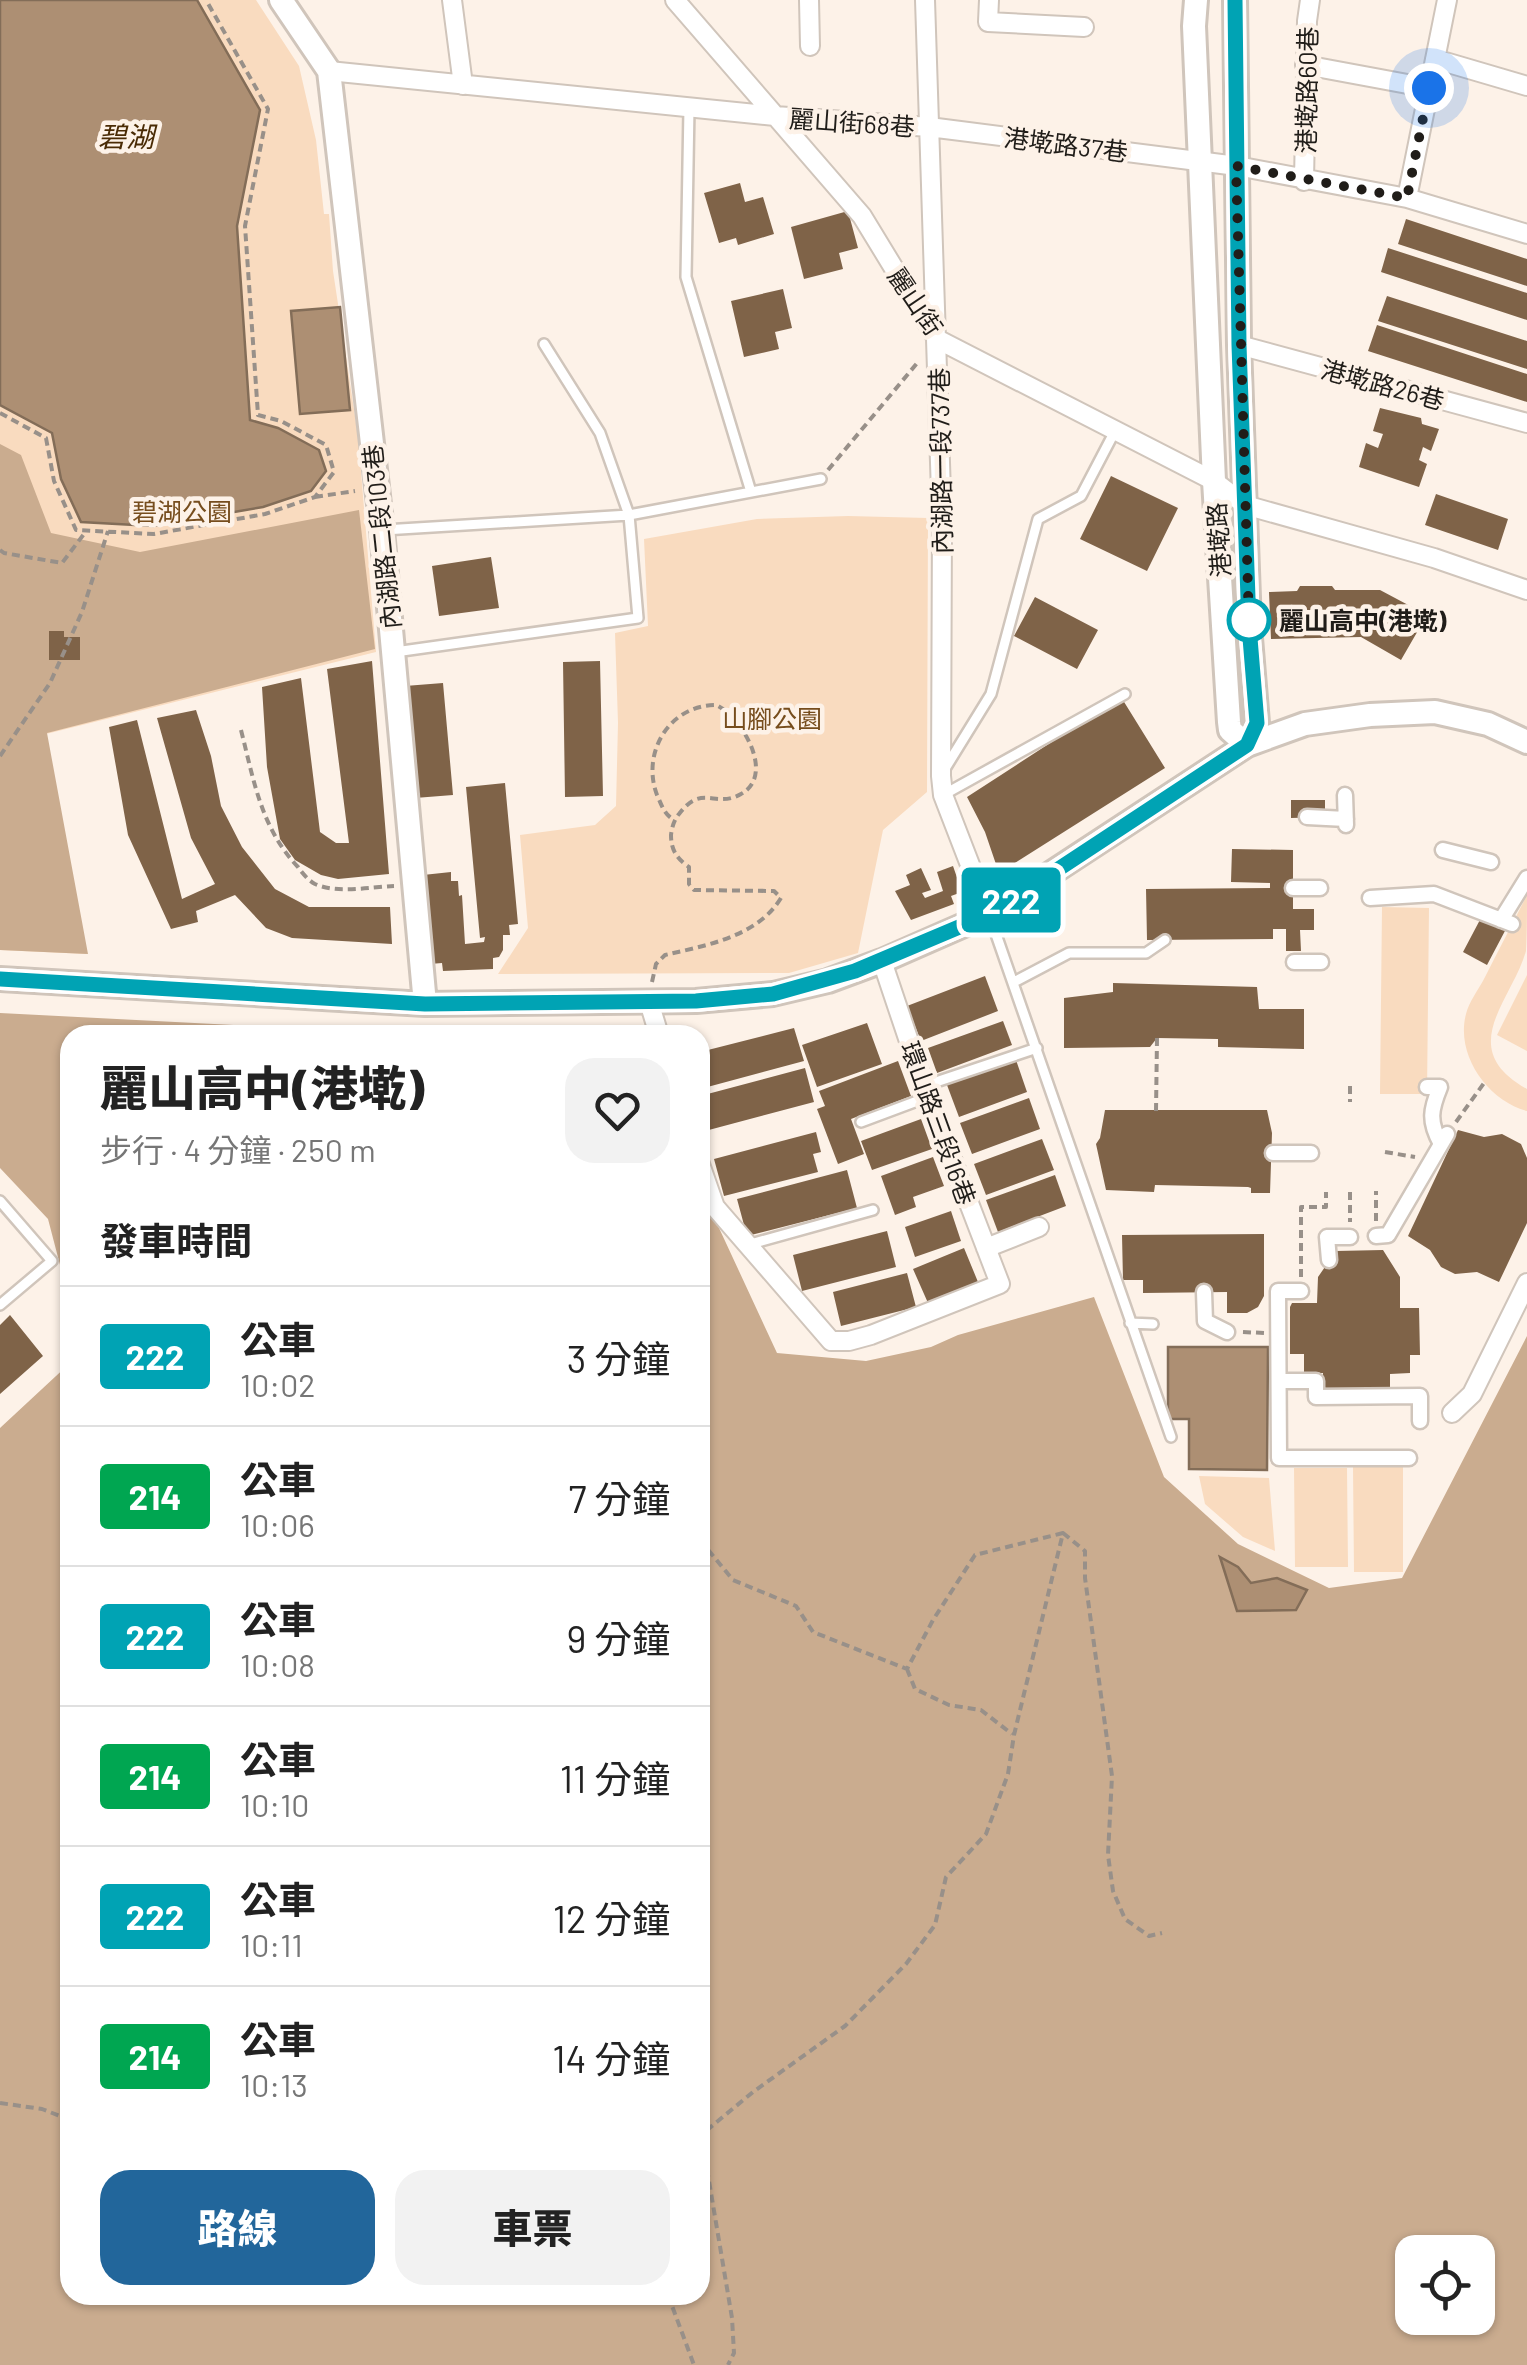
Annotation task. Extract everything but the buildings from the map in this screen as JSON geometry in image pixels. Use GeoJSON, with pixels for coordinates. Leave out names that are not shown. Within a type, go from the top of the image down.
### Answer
{"type":"FeatureCollection","features":[{"type":"Feature","properties":{"kind":"street","name":"內湖路二段103巷"},"geometry":{"type":"LineString","coordinates":[[281,0],[329,71],[382,530],[425,1004]]}},
{"type":"Feature","properties":{"kind":"street"},"geometry":{"type":"LineString","coordinates":[[452,0],[463,86]]}},
{"type":"Feature","properties":{"kind":"street","name":"麗山街"},"geometry":{"type":"LineString","coordinates":[[675,0],[862,216],[937,339],[1116,428],[1214,481],[1245,504]]}},
{"type":"Feature","properties":{"kind":"street"},"geometry":{"type":"LineString","coordinates":[[808,0],[810,46]]}},
{"type":"Feature","properties":{"kind":"street","name":"內湖路一段737巷"},"geometry":{"type":"LineString","coordinates":[[925,0],[942,524],[942,785],[990,914]]}},
{"type":"Feature","properties":{"kind":"street"},"geometry":{"type":"LineString","coordinates":[[989,0],[988,22],[1084,28]]}},
{"type":"Feature","properties":{"kind":"street","name":"港墘路"},"geometry":{"type":"LineString","coordinates":[[1196,0],[1214,481],[1230,730],[1247,745],[1257,723],[1249,626],[1239,345],[1235,0]]}},
{"type":"Feature","properties":{"kind":"street","name":"港墘路60巷"},"geometry":{"type":"LineString","coordinates":[[1304,180],[1310,0]]}},
{"type":"Feature","properties":{"kind":"street"},"geometry":{"type":"LineString","coordinates":[[1407,198],[1446,0]]}},
{"type":"Feature","properties":{"kind":"street"},"geometry":{"type":"LineString","coordinates":[[1435,59],[1527,86]]}},
{"type":"Feature","properties":{"kind":"street"},"geometry":{"type":"LineString","coordinates":[[1305,65],[1429,88]]}},
{"type":"Feature","properties":{"kind":"street"},"geometry":{"type":"LineString","coordinates":[[329,71],[775,116]]}},
{"type":"Feature","properties":{"kind":"street","name":"麗山街68巷"},"geometry":{"type":"LineString","coordinates":[[775,116],[930,127]]}},
{"type":"Feature","properties":{"kind":"street","name":"港墘路37巷"},"geometry":{"type":"LineString","coordinates":[[930,127],[1236,166],[1407,198],[1527,234]]}},
{"type":"Feature","properties":{"kind":"street","name":"港墘路26巷"},"geometry":{"type":"LineString","coordinates":[[1239,345],[1527,423]]}},
{"type":"Feature","properties":{"kind":"street"},"geometry":{"type":"LineString","coordinates":[[1245,504],[1434,558],[1527,590]]}},
{"type":"Feature","properties":{"kind":"street"},"geometry":{"type":"LineString","coordinates":[[0,979],[425,1004],[696,1001],[773,994],[882,961],[990,914],[1247,745],[1305,724],[1370,714],[1434,712],[1488,724],[1527,742]]}},
{"type":"Feature","properties":{"kind":"street"},"geometry":{"type":"LineString","coordinates":[[1308,818],[1346,823],[1346,796]]}},
{"type":"Feature","properties":{"kind":"street"},"geometry":{"type":"LineString","coordinates":[[1443,850],[1490,862]]}},
{"type":"Feature","properties":{"kind":"street"},"geometry":{"type":"LineString","coordinates":[[1370,898],[1434,894],[1506,922],[1524,874]]}},
{"type":"Feature","properties":{"kind":"street"},"geometry":{"type":"LineString","coordinates":[[1292,888],[1320,888]]}},
{"type":"Feature","properties":{"kind":"street","name":"環山路三段16巷"},"geometry":{"type":"LineString","coordinates":[[747,1245],[830,1341],[871,1335],[1000,1284],[926,1092],[882,961]]}},
{"type":"Feature","properties":{"kind":"street"},"geometry":{"type":"LineString","coordinates":[[1294,962],[1322,962]]}},
{"type":"Feature","properties":{"kind":"street"},"geometry":{"type":"LineString","coordinates":[[649,1002],[655,1025]]}},
{"type":"Feature","properties":{"kind":"street"},"geometry":{"type":"LineString","coordinates":[[1376,1236],[1388,1235],[1444,1139],[1430,1126],[1433,1099],[1440,1087],[1427,1087]]}},
{"type":"Feature","properties":{"kind":"street"},"geometry":{"type":"LineString","coordinates":[[1272,1153],[1311,1153]]}},
{"type":"Feature","properties":{"kind":"street"},"geometry":{"type":"LineString","coordinates":[[710,1193],[715,1207],[747,1245]]}},
{"type":"Feature","properties":{"kind":"street"},"geometry":{"type":"LineString","coordinates":[[986,1248],[1038,1227]]}},
{"type":"Feature","properties":{"kind":"street"},"geometry":{"type":"LineString","coordinates":[[1329,1260],[1327,1237],[1350,1236]]}},
{"type":"Feature","properties":{"kind":"street"},"geometry":{"type":"LineString","coordinates":[[1452,1413],[1472,1394],[1527,1282]]}},
{"type":"Feature","properties":{"kind":"street"},"geometry":{"type":"LineString","coordinates":[[1302,1291],[1278,1291],[1279,1458],[1409,1458]]}},
{"type":"Feature","properties":{"kind":"street"},"geometry":{"type":"LineString","coordinates":[[1204,1292],[1205,1321],[1228,1332]]}},
{"type":"Feature","properties":{"kind":"street"},"geometry":{"type":"LineString","coordinates":[[1279,1381],[1316,1381],[1316,1398],[1420,1396],[1420,1421]]}},
{"type":"Feature","properties":{"kind":"lane"},"geometry":{"type":"LineString","coordinates":[[689,108],[686,277],[750,492]]}},
{"type":"Feature","properties":{"kind":"lane"},"geometry":{"type":"LineString","coordinates":[[393,653],[638,618],[629,515],[600,433],[544,344]]}},
{"type":"Feature","properties":{"kind":"lane"},"geometry":{"type":"LineString","coordinates":[[942,785],[991,694],[1038,519],[1081,496],[1116,428]]}},
{"type":"Feature","properties":{"kind":"lane"},"geometry":{"type":"LineString","coordinates":[[382,530],[629,515],[820,479]]}},
{"type":"Feature","properties":{"kind":"lane"},"geometry":{"type":"LineString","coordinates":[[942,785],[1125,694]]}},
{"type":"Feature","properties":{"kind":"lane"},"geometry":{"type":"LineString","coordinates":[[990,914],[1171,1437]]}},
{"type":"Feature","properties":{"kind":"lane"},"geometry":{"type":"LineString","coordinates":[[1014,982],[1070,953],[1146,953],[1165,940]]}},
{"type":"Feature","properties":{"kind":"lane"},"geometry":{"type":"LineString","coordinates":[[861,1122],[1037,1048]]}},
{"type":"Feature","properties":{"kind":"lane"},"geometry":{"type":"LineString","coordinates":[[0,1200],[52,1261],[0,1306]]}},
{"type":"Feature","properties":{"kind":"lane"},"geometry":{"type":"LineString","coordinates":[[747,1245],[873,1210]]}},
{"type":"Feature","properties":{"kind":"lane"},"geometry":{"type":"LineString","coordinates":[[1130,1323],[1153,1324]]}},
{"type":"Feature","properties":{"kind":"path"},"geometry":{"type":"LineString","coordinates":[[206,0],[268,109],[245,226],[258,415],[281,421],[326,444],[334,472],[316,496]]}},
{"type":"Feature","properties":{"kind":"path"},"geometry":{"type":"LineString","coordinates":[[820,479],[937,339]]}},
{"type":"Feature","properties":{"kind":"path"},"geometry":{"type":"LineString","coordinates":[[0,413],[46,438],[54,481],[76,530],[154,534],[265,514],[316,496],[377,488]]}},
{"type":"Feature","properties":{"kind":"path"},"geometry":{"type":"LineString","coordinates":[[0,550],[4,554],[62,563],[86,530]]}},
{"type":"Feature","properties":{"kind":"path"},"geometry":{"type":"LineString","coordinates":[[0,756],[50,683],[82,612],[108,532]]}},
{"type":"Feature","properties":{"kind":"path"},"geometry":{"type":"LineString","coordinates":[[649,1002],[653,972],[665,955],[740,934],[768,915],[780,898],[774,891],[694,890],[689,884],[689,868],[673,852],[674,820],[689,801],[704,796],[724,800],[749,788],[755,764],[749,741],[738,720],[716,705],[688,710],[659,739],[652,759],[654,788],[665,814],[674,820]]}},
{"type":"Feature","properties":{"kind":"path"},"geometry":{"type":"LineString","coordinates":[[241,730],[261,813],[278,846],[314,883],[342,888],[414,885]]}},
{"type":"Feature","properties":{"kind":"path"},"geometry":{"type":"LineString","coordinates":[[1156,1111],[1157,1038]]}},
{"type":"Feature","properties":{"kind":"path"},"geometry":{"type":"LineString","coordinates":[[1444,1139],[1484,1083]]}},
{"type":"Feature","properties":{"kind":"path"},"geometry":{"type":"LineString","coordinates":[[1350,1086],[1350,1102]]}},
{"type":"Feature","properties":{"kind":"path"},"geometry":{"type":"LineString","coordinates":[[1385,1152],[1429,1164]]}},
{"type":"Feature","properties":{"kind":"path"},"geometry":{"type":"LineString","coordinates":[[1376,1191],[1376,1236]]}},
{"type":"Feature","properties":{"kind":"path"},"geometry":{"type":"LineString","coordinates":[[1302,1291],[1301,1207],[1326,1207],[1326,1192]]}},
{"type":"Feature","properties":{"kind":"path"},"geometry":{"type":"LineString","coordinates":[[1350,1192],[1350,1236]]}},
{"type":"Feature","properties":{"kind":"path"},"geometry":{"type":"LineString","coordinates":[[1228,1332],[1279,1333]]}},
{"type":"Feature","properties":{"kind":"path"},"geometry":{"type":"LineString","coordinates":[[907,1669],[975,1555],[1063,1532]]}},
{"type":"Feature","properties":{"kind":"path"},"geometry":{"type":"LineString","coordinates":[[710,2128],[845,2026],[906,1964],[935,1926],[946,1877],[986,1834],[1008,1774],[1063,1532]]}},
{"type":"Feature","properties":{"kind":"path"},"geometry":{"type":"LineString","coordinates":[[1063,1532],[1085,1550],[1085,1578],[1112,1776],[1108,1856],[1113,1891],[1125,1919],[1149,1936],[1162,1933]]}},
{"type":"Feature","properties":{"kind":"path"},"geometry":{"type":"LineString","coordinates":[[710,1552],[733,1580],[796,1606],[813,1632],[907,1669],[915,1689],[949,1705],[981,1710],[1014,1735]]}},
{"type":"Feature","properties":{"kind":"path"},"geometry":{"type":"LineString","coordinates":[[0,2104],[60,2116]]}},
{"type":"Feature","properties":{"kind":"path"},"geometry":{"type":"LineString","coordinates":[[710,2184],[732,2318],[734,2353],[728,2365]]}},
{"type":"Feature","properties":{"kind":"path"},"geometry":{"type":"LineString","coordinates":[[672,2305],[694,2365]]}},
{"type":"Feature","properties":{"kind":"green space","name":"碧湖公園"},"geometry":{"type":"Polygon","coordinates":[[[0,0],[256,0],[299,66],[316,140],[324,214],[329,214],[333,271],[358,436],[376,652],[46,734],[86,954],[0,950],[0,0]]]}},
{"type":"Feature","properties":{"kind":"green space","name":"山腳公園"},"geometry":{"type":"Polygon","coordinates":[[[928,518],[927,792],[883,830],[858,953],[789,973],[498,974],[528,928],[520,835],[595,825],[616,806],[615,633],[648,626],[644,539],[757,519],[928,518]]]}},
{"type":"Feature","properties":{"kind":"green space"},"geometry":{"type":"Polygon","coordinates":[[[1527,895],[1526,951],[1494,1023],[1491,1041],[1494,1057],[1505,1073],[1527,1089],[1527,1111],[1500,1098],[1488,1087],[1470,1061],[1464,1030],[1469,1005],[1527,895]]]}},
{"type":"Feature","properties":{"kind":"green space"},"geometry":{"type":"Polygon","coordinates":[[[1382,907],[1429,908],[1427,1094],[1380,1094],[1382,907]]]}},
{"type":"Feature","properties":{"kind":"green space"},"geometry":{"type":"Polygon","coordinates":[[[1527,975],[1527,1051],[1497,1035],[1527,975]]]}},
{"type":"Feature","properties":{"kind":"green space"},"geometry":{"type":"Polygon","coordinates":[[[1403,1466],[1403,1572],[1354,1572],[1353,1467],[1403,1466]]]}},
{"type":"Feature","properties":{"kind":"green space"},"geometry":{"type":"Polygon","coordinates":[[[1294,1468],[1347,1468],[1348,1567],[1295,1567],[1294,1468]]]}},
{"type":"Feature","properties":{"kind":"green space"},"geometry":{"type":"Polygon","coordinates":[[[1199,1476],[1269,1478],[1275,1551],[1243,1537],[1205,1504],[1199,1476]]]}},
{"type":"Feature","properties":{"kind":"shaded area"},"geometry":{"type":"Polygon","coordinates":[[[0,444],[21,455],[51,533],[140,552],[359,510],[375,649],[47,733],[88,954],[0,950],[0,444]]]}},
{"type":"Feature","properties":{"kind":"shaded area"},"geometry":{"type":"Polygon","coordinates":[[[0,1013],[234,1025],[60,1025],[60,1265],[48,1219],[0,1168],[0,1013]]]}},
{"type":"Feature","properties":{"kind":"shaded area"},"geometry":{"type":"Polygon","coordinates":[[[710,1209],[777,1353],[866,1361],[931,1347],[958,1335],[1094,1297],[1164,1477],[1238,1544],[1329,1588],[1402,1578],[1527,1336],[1527,2365],[0,2365],[0,1428],[60,1372],[60,2305],[710,2305],[710,1209]]]}},
{"type":"Feature","properties":{"kind":"water","name":"碧湖"},"geometry":{"type":"Polygon","coordinates":[[[0,0],[197,0],[260,110],[237,226],[250,420],[278,428],[319,450],[326,471],[311,491],[263,507],[153,526],[81,522],[61,479],[52,433],[0,405],[0,0]]]}},
{"type":"Feature","properties":{"kind":"water"},"geometry":{"type":"Polygon","coordinates":[[[340,307],[350,410],[300,414],[291,311],[340,307]]]}},
{"type":"Feature","properties":{"kind":"water"},"geometry":{"type":"Polygon","coordinates":[[[1168,1347],[1268,1347],[1267,1470],[1189,1469],[1189,1419],[1168,1419],[1168,1347]]]}},
{"type":"Feature","properties":{"kind":"water"},"geometry":{"type":"Polygon","coordinates":[[[1220,1557],[1238,1567],[1251,1583],[1277,1578],[1307,1590],[1296,1610],[1237,1611],[1220,1557]]]}},
{"type":"Feature","properties":{"kind":"bus line","name":"222"},"geometry":{"type":"LineString","coordinates":[[0,979],[425,1004],[696,1001],[773,994],[855,971],[990,914],[1247,745],[1257,723],[1249,626],[1239,345],[1235,0]]}},
{"type":"Feature","properties":{"kind":"place","name":"麗山高中(港墘)"},"geometry":{"type":"Point","coordinates":[1249,620]}},
{"type":"Feature","properties":{"kind":"route"},"geometry":{"type":"LineString","coordinates":[[1249,620],[1249,626],[1236,166],[1407,198],[1429,88]]}}]}
